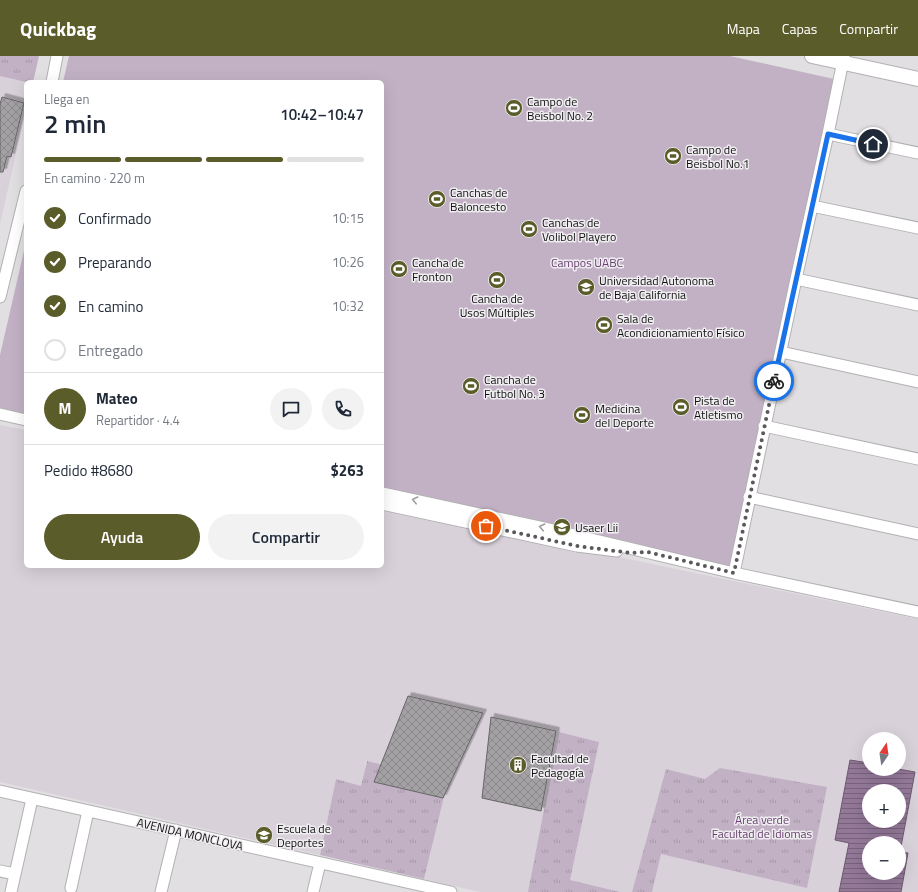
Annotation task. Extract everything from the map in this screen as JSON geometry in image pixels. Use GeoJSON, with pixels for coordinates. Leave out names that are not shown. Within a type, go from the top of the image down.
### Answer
{"type":"FeatureCollection","features":[{"type":"Feature","properties":{"kind":"street"},"geometry":{"type":"LineString","coordinates":[[52,80],[57,56]]}},
{"type":"Feature","properties":{"kind":"street"},"geometry":{"type":"LineString","coordinates":[[812,56],[843,59],[918,79]]}},
{"type":"Feature","properties":{"kind":"street"},"geometry":{"type":"LineString","coordinates":[[734,573],[843,59]]}},
{"type":"Feature","properties":{"kind":"street"},"geometry":{"type":"LineString","coordinates":[[828,134],[918,153]]}},
{"type":"Feature","properties":{"kind":"street"},"geometry":{"type":"LineString","coordinates":[[0,297],[24,199]]}},
{"type":"Feature","properties":{"kind":"street"},"geometry":{"type":"LineString","coordinates":[[812,206],[918,228]]}},
{"type":"Feature","properties":{"kind":"street"},"geometry":{"type":"LineString","coordinates":[[796,279],[918,305]]}},
{"type":"Feature","properties":{"kind":"street"},"geometry":{"type":"LineString","coordinates":[[781,352],[918,382]]}},
{"type":"Feature","properties":{"kind":"street"},"geometry":{"type":"LineString","coordinates":[[0,414],[24,420]]}},
{"type":"Feature","properties":{"kind":"street"},"geometry":{"type":"LineString","coordinates":[[764,426],[918,459]]}},
{"type":"Feature","properties":{"kind":"street"},"geometry":{"type":"LineString","coordinates":[[384,493],[441,511]]}},
{"type":"Feature","properties":{"kind":"street"},"geometry":{"type":"LineString","coordinates":[[749,497],[918,534]]}},
{"type":"Feature","properties":{"kind":"street"},"geometry":{"type":"LineString","coordinates":[[384,504],[441,511],[544,528],[734,573],[918,612]]}},
{"type":"Feature","properties":{"kind":"street","name":"AVENIDA MONCLOVA"},"geometry":{"type":"LineString","coordinates":[[0,791],[451,892]]}},
{"type":"Feature","properties":{"kind":"street"},"geometry":{"type":"LineString","coordinates":[[11,892],[32,798]]}},
{"type":"Feature","properties":{"kind":"street"},"geometry":{"type":"LineString","coordinates":[[71,888],[88,811]]}},
{"type":"Feature","properties":{"kind":"street"},"geometry":{"type":"LineString","coordinates":[[161,892],[176,830]]}},
{"type":"Feature","properties":{"kind":"street"},"geometry":{"type":"LineString","coordinates":[[314,892],[320,863]]}},
{"type":"Feature","properties":{"kind":"street"},"geometry":{"type":"LineString","coordinates":[[0,871],[15,874]]}},
{"type":"Feature","properties":{"kind":"shaded area"},"geometry":{"type":"Polygon","coordinates":[[[0,56],[39,56],[33,80],[24,80],[24,119],[0,224],[0,56]]]}},
{"type":"Feature","properties":{"kind":"shaded area"},"geometry":{"type":"Polygon","coordinates":[[[0,425],[24,430],[24,568],[384,568],[384,505],[652,564],[918,619],[918,892],[480,892],[424,879],[447,780],[366,761],[362,787],[336,779],[320,855],[0,782],[0,425]]]}},
{"type":"Feature","properties":{"kind":"shaded area"},"geometry":{"type":"Polygon","coordinates":[[[850,760],[862,762],[862,776],[906,776],[906,770],[915,772],[906,820],[906,784],[862,784],[862,828],[904,828],[903,836],[862,836],[862,880],[903,880],[901,892],[839,892],[849,843],[835,840],[850,760]]]}},
{"type":"Feature","properties":{"kind":"shaded area"},"geometry":{"type":"Polygon","coordinates":[[[906,853],[908,853],[906,864],[906,853]]]}},
{"type":"Feature","properties":{"kind":"green space"},"geometry":{"type":"Polygon","coordinates":[[[0,56],[39,56],[33,80],[24,80],[24,82],[0,76],[0,56]]]}},
{"type":"Feature","properties":{"kind":"green space","name":"Campos UABC"},"geometry":{"type":"Polygon","coordinates":[[[69,56],[730,56],[834,79],[730,567],[384,491],[384,80],[63,80],[69,56]]]}},
{"type":"Feature","properties":{"kind":"green space"},"geometry":{"type":"Polygon","coordinates":[[[24,251],[24,414],[0,408],[0,355],[24,251]]]}},
{"type":"Feature","properties":{"kind":"green space"},"geometry":{"type":"Polygon","coordinates":[[[559,732],[599,742],[570,880],[620,892],[528,892],[559,732]]]}},
{"type":"Feature","properties":{"kind":"green space"},"geometry":{"type":"Polygon","coordinates":[[[367,761],[448,780],[424,879],[320,855],[336,779],[361,786],[367,761]]]}},
{"type":"Feature","properties":{"kind":"green space","name":"Área verde Facultad de Idiomas"},"geometry":{"type":"Polygon","coordinates":[[[720,768],[827,787],[807,888],[661,854],[652,892],[632,892],[666,769],[705,779],[720,768]]]}},
{"type":"Feature","properties":{"kind":"building"},"geometry":{"type":"Polygon","coordinates":[[[2,97],[24,103],[11,157],[7,156],[3,172],[0,172],[0,104],[2,97]]]}},
{"type":"Feature","properties":{"kind":"building"},"geometry":{"type":"Polygon","coordinates":[[[408,696],[483,713],[443,798],[374,782],[408,696]]]}},
{"type":"Feature","properties":{"kind":"building","name":"Facultad de Pedagogía"},"geometry":{"type":"Polygon","coordinates":[[[491,717],[556,731],[541,811],[482,798],[491,717]]]}},
{"type":"Feature","properties":{"kind":"way so far"},"geometry":{"type":"LineString","coordinates":[[486,526],[577,546],[631,553],[648,552],[734,573],[774,381]]}},
{"type":"Feature","properties":{"kind":"place","name":"Campo de Beisbol No. 2"},"geometry":{"type":"Point","coordinates":[514,108]}},
{"type":"Feature","properties":{"kind":"place","name":"Campo de Beisbol No.1"},"geometry":{"type":"Point","coordinates":[673,156]}},
{"type":"Feature","properties":{"kind":"place","name":"Canchas de Baloncesto"},"geometry":{"type":"Point","coordinates":[437,199]}},
{"type":"Feature","properties":{"kind":"place","name":"Canchas de Volibol Playero"},"geometry":{"type":"Point","coordinates":[529,229]}},
{"type":"Feature","properties":{"kind":"place","name":"Cancha de Fronton"},"geometry":{"type":"Point","coordinates":[399,269]}},
{"type":"Feature","properties":{"kind":"place","name":"Cancha de Usos Múltiples"},"geometry":{"type":"Point","coordinates":[497,280]}},
{"type":"Feature","properties":{"kind":"place","name":"Universidad Autonoma de Baja California"},"geometry":{"type":"Point","coordinates":[586,287]}},
{"type":"Feature","properties":{"kind":"place","name":"Sala de Acondicionamiento Físico"},"geometry":{"type":"Point","coordinates":[604,325]}},
{"type":"Feature","properties":{"kind":"place","name":"Cancha de Futbol No. 3"},"geometry":{"type":"Point","coordinates":[471,386]}},
{"type":"Feature","properties":{"kind":"place","name":"Pista de Atletismo"},"geometry":{"type":"Point","coordinates":[681,407]}},
{"type":"Feature","properties":{"kind":"place","name":"Medicina del Deporte"},"geometry":{"type":"Point","coordinates":[582,415]}},
{"type":"Feature","properties":{"kind":"place","name":"Usaer Lii"},"geometry":{"type":"Point","coordinates":[562,527]}},
{"type":"Feature","properties":{"kind":"place","name":"Facultad de Pedagogía"},"geometry":{"type":"Point","coordinates":[518,765]}},
{"type":"Feature","properties":{"kind":"place","name":"Escuela de Deportes"},"geometry":{"type":"Point","coordinates":[264,835]}},
{"type":"Feature","properties":{"kind":"route"},"geometry":{"type":"LineString","coordinates":[[774,381],[828,134],[873,144]]}}]}
